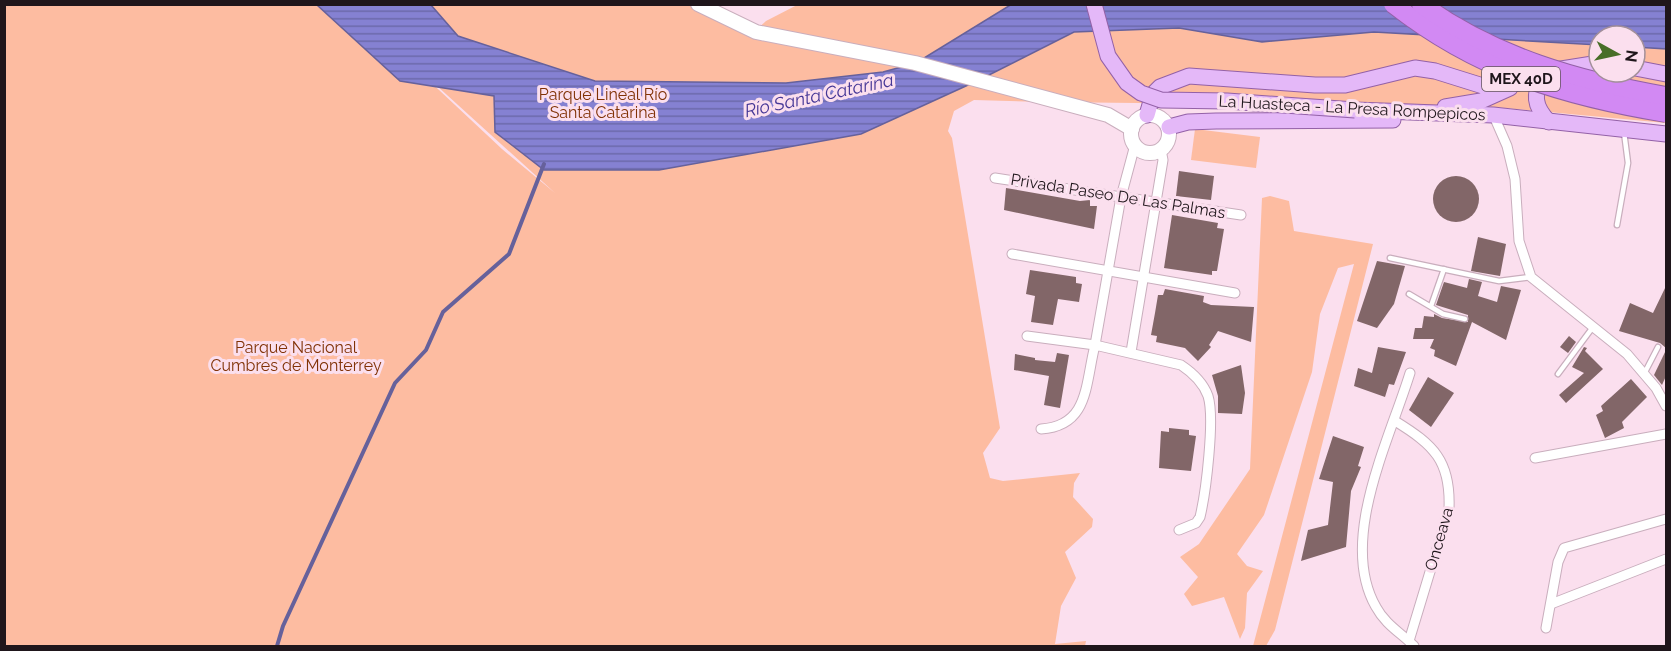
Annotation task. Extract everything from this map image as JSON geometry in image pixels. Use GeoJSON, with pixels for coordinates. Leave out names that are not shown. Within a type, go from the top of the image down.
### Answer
{"type":"FeatureCollection","features":[{"type":"Feature","properties":{"kind":"highway","name":"MEX 40D"},"geometry":{"type":"LineString","coordinates":[[1393,4],[1443,41],[1517,77],[1594,100],[1666,113]]}},
{"type":"Feature","properties":{"kind":"highway","name":"MEX 40D"},"geometry":{"type":"LineString","coordinates":[[1421,4],[1470,35],[1544,68],[1666,96]]}},
{"type":"Feature","properties":{"kind":"main road","name":"La Huasteca - La Presa Rompepicos"},"geometry":{"type":"LineString","coordinates":[[1094,4],[1108,56],[1115,70],[1141,93],[1161,100],[1436,108],[1481,101],[1542,74],[1587,65]]}},
{"type":"Feature","properties":{"kind":"main road","name":"La Huasteca - La Presa Rompepicos"},"geometry":{"type":"LineString","coordinates":[[1101,4],[1109,37],[1119,59],[1132,75],[1154,88],[1186,94],[1270,97],[1449,115],[1493,115],[1666,134]]}},
{"type":"Feature","properties":{"kind":"main road"},"geometry":{"type":"LineString","coordinates":[[1147,115],[1153,94],[1160,87],[1189,76],[1345,85],[1415,68],[1483,86],[1518,83]]}},
{"type":"Feature","properties":{"kind":"main road"},"geometry":{"type":"LineString","coordinates":[[1647,70],[1666,74]]}},
{"type":"Feature","properties":{"kind":"main road"},"geometry":{"type":"LineString","coordinates":[[1542,74],[1536,88],[1536,106],[1549,122]]}},
{"type":"Feature","properties":{"kind":"main road"},"geometry":{"type":"LineString","coordinates":[[1493,115],[1503,98],[1518,83]]}},
{"type":"Feature","properties":{"kind":"main road"},"geometry":{"type":"LineString","coordinates":[[1169,127],[1188,122],[1380,121],[1449,115]]}},
{"type":"Feature","properties":{"kind":"street"},"geometry":{"type":"LineString","coordinates":[[698,4],[756,32],[915,63],[1108,115],[1131,129]]}},
{"type":"Feature","properties":{"kind":"street"},"geometry":{"type":"LineString","coordinates":[[1481,101],[1493,115],[1507,146],[1515,179],[1520,241],[1531,277],[1628,354],[1665,400]]}},
{"type":"Feature","properties":{"kind":"street"},"geometry":{"type":"LineString","coordinates":[[1041,429],[1066,425],[1078,413],[1095,345],[1121,197],[1134,145],[1131,129],[1137,119],[1147,115],[1160,117],[1169,127],[1169,140],[1161,150],[1150,153],[1134,145]]}},
{"type":"Feature","properties":{"kind":"street"},"geometry":{"type":"LineString","coordinates":[[1131,352],[1163,160],[1161,150]]}},
{"type":"Feature","properties":{"kind":"street","name":"Privada Paseo De Las Palmas"},"geometry":{"type":"LineString","coordinates":[[995,178],[1241,215]]}},
{"type":"Feature","properties":{"kind":"street"},"geometry":{"type":"LineString","coordinates":[[1012,254],[1235,293]]}},
{"type":"Feature","properties":{"kind":"street"},"geometry":{"type":"LineString","coordinates":[[1027,336],[1131,352],[1181,365],[1193,373],[1208,396],[1211,414],[1201,513],[1196,523],[1179,530]]}},
{"type":"Feature","properties":{"kind":"street","name":"Onceava"},"geometry":{"type":"LineString","coordinates":[[1395,421],[1425,439],[1438,453],[1449,487],[1449,509],[1412,644],[1392,629],[1377,610],[1365,580],[1360,549],[1369,496],[1410,373]]}},
{"type":"Feature","properties":{"kind":"street"},"geometry":{"type":"LineString","coordinates":[[1535,458],[1666,434]]}},
{"type":"Feature","properties":{"kind":"street"},"geometry":{"type":"LineString","coordinates":[[1546,628],[1558,562],[1564,548],[1666,519]]}},
{"type":"Feature","properties":{"kind":"street"},"geometry":{"type":"LineString","coordinates":[[1551,604],[1666,559]]}},
{"type":"Feature","properties":{"kind":"lane"},"geometry":{"type":"LineString","coordinates":[[1617,225],[1628,162],[1623,129]]}},
{"type":"Feature","properties":{"kind":"lane"},"geometry":{"type":"LineString","coordinates":[[1390,258],[1499,281],[1531,277]]}},
{"type":"Feature","properties":{"kind":"lane"},"geometry":{"type":"LineString","coordinates":[[1431,306],[1444,269]]}},
{"type":"Feature","properties":{"kind":"lane"},"geometry":{"type":"LineString","coordinates":[[1409,294],[1443,314],[1465,319]]}},
{"type":"Feature","properties":{"kind":"lane"},"geometry":{"type":"LineString","coordinates":[[1558,374],[1594,325]]}},
{"type":"Feature","properties":{"kind":"lane"},"geometry":{"type":"LineString","coordinates":[[1644,374],[1658,347]]}},
{"type":"Feature","properties":{"kind":"green space","name":"Parque Nacional Cumbres de Monterrey"},"geometry":{"type":"Polygon","coordinates":[[[687,4],[752,34],[766,21],[799,4],[1666,5],[1666,123],[1493,107],[974,100],[954,111],[948,131],[952,138],[1000,428],[983,453],[990,478],[1003,481],[1080,473],[1074,483],[1073,497],[1093,519],[1092,527],[1065,552],[1076,578],[1061,606],[1055,644],[1086,641],[1085,646],[5,646],[4,5],[687,4]],[[360,16],[502,149],[555,193],[360,16]]]}},
{"type":"Feature","properties":{"kind":"green space"},"geometry":{"type":"Polygon","coordinates":[[[1195,129],[1260,137],[1256,168],[1191,160],[1195,129]]]}},
{"type":"Feature","properties":{"kind":"green space"},"geometry":{"type":"Polygon","coordinates":[[[1270,196],[1289,201],[1294,231],[1373,244],[1275,630],[1266,646],[1253,646],[1354,264],[1338,268],[1320,314],[1312,372],[1264,515],[1237,554],[1247,566],[1263,571],[1247,593],[1245,628],[1240,639],[1224,597],[1192,606],[1184,594],[1198,577],[1180,557],[1199,544],[1250,469],[1262,198],[1270,196]]]}},
{"type":"Feature","properties":{"kind":"water","name":"Río Santa Catarina"},"geometry":{"type":"Polygon","coordinates":[[[1012,4],[1666,5],[1666,49],[1647,48],[1647,24],[1587,24],[1587,44],[1374,32],[1262,42],[1179,28],[1074,32],[979,80],[861,134],[659,170],[544,170],[495,132],[494,96],[400,81],[317,5],[431,5],[458,36],[595,81],[786,83],[883,72],[916,63],[1012,4]]]}},
{"type":"Feature","properties":{"kind":"building"},"geometry":{"type":"Polygon","coordinates":[[[1179,171],[1214,176],[1211,200],[1176,196],[1179,171]]]}},
{"type":"Feature","properties":{"kind":"building"},"geometry":{"type":"Polygon","coordinates":[[[1456,176],[1472,183],[1479,199],[1472,215],[1456,222],[1440,215],[1433,199],[1440,183],[1456,176]]]}},
{"type":"Feature","properties":{"kind":"building"},"geometry":{"type":"Polygon","coordinates":[[[1006,188],[1080,201],[1090,200],[1090,206],[1097,206],[1094,229],[1004,210],[1006,188]]]}},
{"type":"Feature","properties":{"kind":"building"},"geometry":{"type":"Polygon","coordinates":[[[1172,215],[1218,223],[1217,228],[1224,229],[1217,271],[1212,271],[1212,275],[1164,268],[1172,215]]]}},
{"type":"Feature","properties":{"kind":"building"},"geometry":{"type":"Polygon","coordinates":[[[1478,237],[1506,244],[1500,276],[1471,271],[1478,237]]]}},
{"type":"Feature","properties":{"kind":"building"},"geometry":{"type":"Polygon","coordinates":[[[1377,261],[1405,266],[1394,304],[1377,328],[1357,321],[1377,261]]]}},
{"type":"Feature","properties":{"kind":"building"},"geometry":{"type":"Polygon","coordinates":[[[1030,270],[1076,277],[1076,283],[1082,284],[1079,302],[1058,299],[1053,325],[1031,322],[1035,296],[1026,294],[1030,270]]]}},
{"type":"Feature","properties":{"kind":"building"},"geometry":{"type":"Polygon","coordinates":[[[1469,279],[1482,282],[1478,296],[1497,302],[1501,286],[1521,290],[1506,340],[1472,322],[1456,366],[1434,356],[1435,350],[1430,348],[1434,339],[1413,339],[1415,328],[1422,328],[1424,316],[1434,317],[1434,314],[1442,318],[1468,322],[1468,315],[1436,305],[1444,282],[1467,288],[1469,279]]]}},
{"type":"Feature","properties":{"kind":"building"},"geometry":{"type":"Polygon","coordinates":[[[1666,286],[1666,348],[1660,343],[1619,331],[1630,303],[1653,313],[1666,286]]]}},
{"type":"Feature","properties":{"kind":"building"},"geometry":{"type":"Polygon","coordinates":[[[1165,289],[1204,296],[1203,302],[1211,305],[1254,307],[1251,342],[1218,331],[1209,345],[1211,347],[1198,361],[1185,348],[1156,342],[1157,336],[1151,335],[1158,295],[1163,295],[1165,289]]]}},
{"type":"Feature","properties":{"kind":"building"},"geometry":{"type":"Polygon","coordinates":[[[1569,336],[1576,342],[1568,353],[1560,347],[1569,336]]]}},
{"type":"Feature","properties":{"kind":"building"},"geometry":{"type":"Polygon","coordinates":[[[1378,347],[1406,352],[1394,385],[1389,384],[1385,397],[1354,386],[1358,368],[1372,373],[1378,347]]]}},
{"type":"Feature","properties":{"kind":"building"},"geometry":{"type":"Polygon","coordinates":[[[1584,347],[1587,348],[1585,351],[1603,369],[1566,403],[1559,395],[1584,373],[1572,367],[1584,347]]]}},
{"type":"Feature","properties":{"kind":"building"},"geometry":{"type":"Polygon","coordinates":[[[1666,350],[1666,376],[1662,385],[1654,375],[1666,350]]]}},
{"type":"Feature","properties":{"kind":"building"},"geometry":{"type":"Polygon","coordinates":[[[1057,353],[1069,355],[1060,408],[1044,405],[1049,376],[1014,370],[1015,354],[1035,358],[1035,360],[1055,362],[1057,353]]]}},
{"type":"Feature","properties":{"kind":"building"},"geometry":{"type":"Polygon","coordinates":[[[1241,365],[1245,393],[1242,414],[1218,413],[1218,396],[1212,375],[1241,365]]]}},
{"type":"Feature","properties":{"kind":"building"},"geometry":{"type":"Polygon","coordinates":[[[1428,377],[1454,393],[1431,427],[1409,410],[1428,377]]]}},
{"type":"Feature","properties":{"kind":"building"},"geometry":{"type":"Polygon","coordinates":[[[1631,379],[1647,397],[1622,422],[1624,428],[1605,438],[1596,415],[1603,411],[1601,406],[1631,379]]]}},
{"type":"Feature","properties":{"kind":"building"},"geometry":{"type":"Polygon","coordinates":[[[1169,428],[1189,430],[1189,435],[1196,436],[1191,471],[1159,468],[1161,431],[1169,432],[1169,428]]]}},
{"type":"Feature","properties":{"kind":"building"},"geometry":{"type":"Polygon","coordinates":[[[1333,436],[1364,447],[1358,466],[1361,467],[1351,491],[1346,547],[1301,561],[1308,530],[1328,525],[1333,482],[1319,479],[1333,436]]]}},
{"type":"Feature","properties":{"kind":"waterway"},"geometry":{"type":"LineString","coordinates":[[277,646],[283,626],[395,383],[426,350],[443,312],[509,254],[544,164]]}},
{"type":"Feature","properties":{"kind":"park label","name":"Parque Lineal Río Santa Catarina"},"geometry":{"type":"Point","coordinates":[603,103]}}]}
